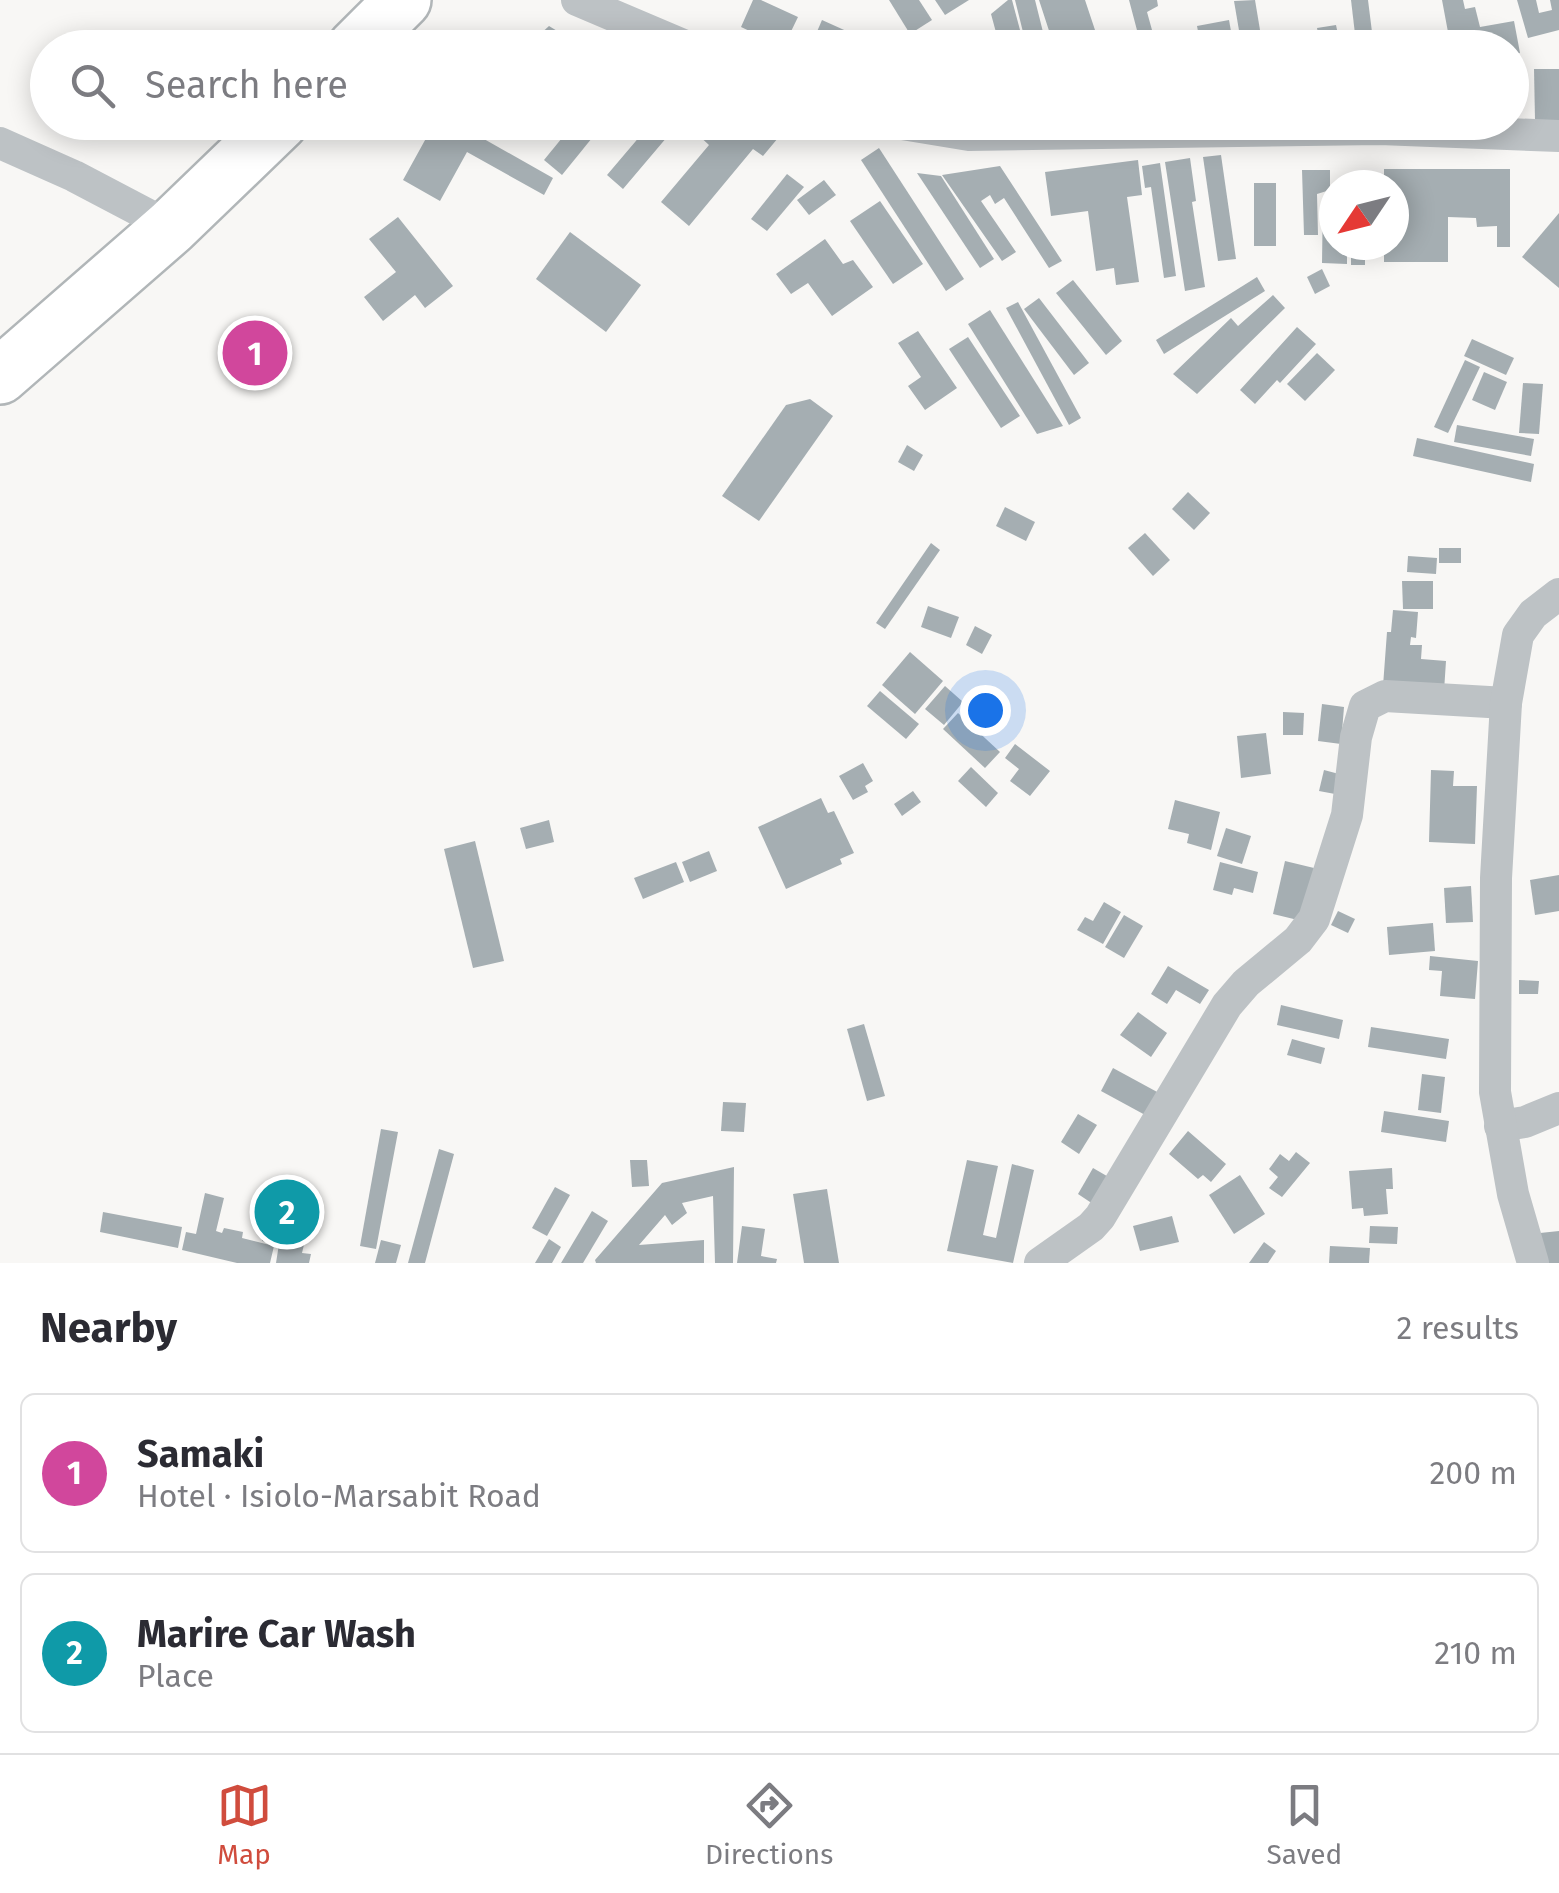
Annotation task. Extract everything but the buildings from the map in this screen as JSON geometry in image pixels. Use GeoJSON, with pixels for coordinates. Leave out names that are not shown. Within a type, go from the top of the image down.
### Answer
{"type":"FeatureCollection","features":[{"type":"Feature","properties":{"kind":"highway"},"geometry":{"type":"LineString","coordinates":[[373,30],[403,0]]}},
{"type":"Feature","properties":{"kind":"highway"},"geometry":{"type":"LineString","coordinates":[[0,376],[171,227],[261,140]]}},
{"type":"Feature","properties":{"kind":"street"},"geometry":{"type":"LineString","coordinates":[[577,0],[648,30]]}},
{"type":"Feature","properties":{"kind":"street"},"geometry":{"type":"LineString","coordinates":[[1529,135],[1559,136]]}},
{"type":"Feature","properties":{"kind":"street"},"geometry":{"type":"LineString","coordinates":[[0,143],[74,176],[171,227]]}},
{"type":"Feature","properties":{"kind":"street"},"geometry":{"type":"LineString","coordinates":[[1534,1263],[1513,1194],[1495,1092],[1496,878],[1506,703],[1518,635],[1533,614],[1559,594]]}},
{"type":"Feature","properties":{"kind":"street"},"geometry":{"type":"LineString","coordinates":[[1040,1263],[1100,1216],[1227,1005],[1246,983],[1309,928],[1338,850],[1365,706],[1385,696],[1506,703]]}},
{"type":"Feature","properties":{"kind":"street"},"geometry":{"type":"LineString","coordinates":[[1500,1126],[1525,1122],[1559,1108]]}},
{"type":"Feature","properties":{"kind":"place","name":"Samaki"},"geometry":{"type":"Point","coordinates":[255,353]}},
{"type":"Feature","properties":{"kind":"place","name":"Marire Car Wash"},"geometry":{"type":"Point","coordinates":[287,1212]}}]}
